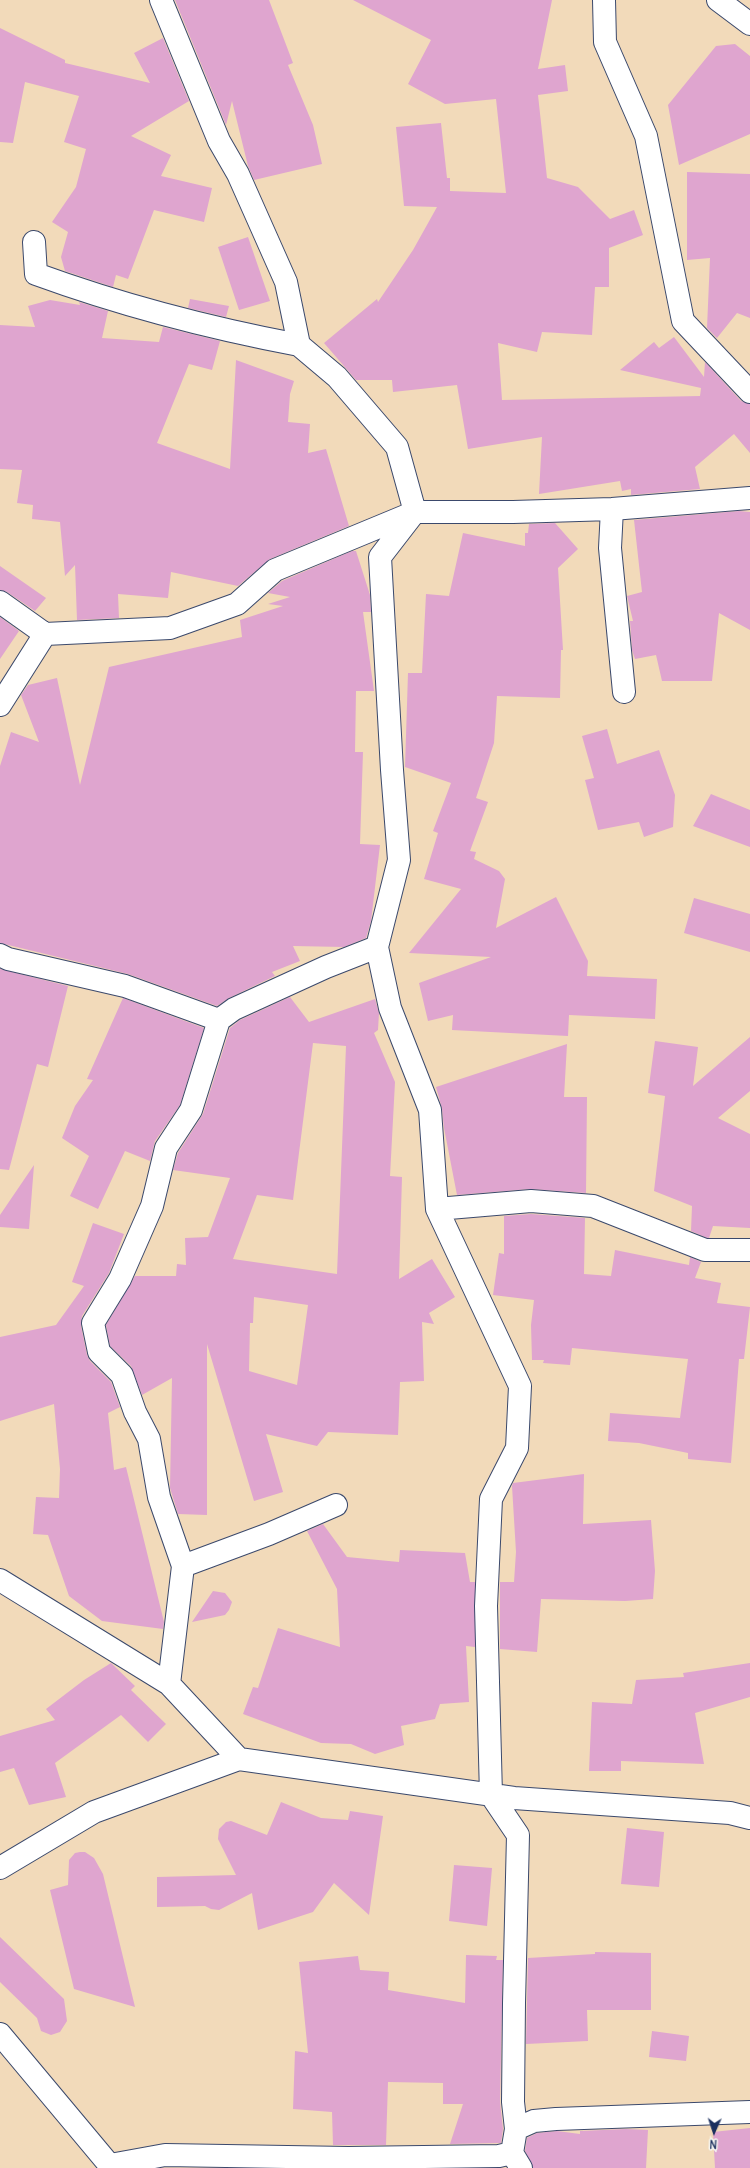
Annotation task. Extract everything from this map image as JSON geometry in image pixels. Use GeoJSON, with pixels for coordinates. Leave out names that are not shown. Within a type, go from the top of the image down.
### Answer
{"type":"FeatureCollection","features":[{"type":"Feature","properties":{"kind":"street"},"geometry":{"type":"LineString","coordinates":[[161,0],[219,141],[238,174],[286,282],[299,345]]}},
{"type":"Feature","properties":{"kind":"street"},"geometry":{"type":"LineString","coordinates":[[604,0],[605,42],[646,136],[683,321],[750,392]]}},
{"type":"Feature","properties":{"kind":"street"},"geometry":{"type":"LineString","coordinates":[[718,0],[750,24]]}},
{"type":"Feature","properties":{"kind":"street"},"geometry":{"type":"LineString","coordinates":[[34,242],[36,274],[89,293],[166,315],[299,345],[337,376],[397,447],[415,512]]}},
{"type":"Feature","properties":{"kind":"street"},"geometry":{"type":"LineString","coordinates":[[0,602],[45,634],[170,628],[237,604],[275,570],[415,512],[612,509],[750,498]]}},
{"type":"Feature","properties":{"kind":"street"},"geometry":{"type":"LineString","coordinates":[[612,509],[610,548],[624,692]]}},
{"type":"Feature","properties":{"kind":"street"},"geometry":{"type":"LineString","coordinates":[[0,2034],[111,2167],[165,2155],[348,2158],[499,2156],[516,2160],[516,2129],[513,2102],[518,1835],[491,1795],[486,1606],[491,1499],[517,1448],[520,1386],[437,1209],[430,1110],[390,1008],[378,947],[399,860],[392,770],[380,558],[415,512]]}},
{"type":"Feature","properties":{"kind":"street"},"geometry":{"type":"LineString","coordinates":[[0,705],[45,634]]}},
{"type":"Feature","properties":{"kind":"street"},"geometry":{"type":"LineString","coordinates":[[169,1684],[183,1566],[159,1497],[149,1439],[135,1412],[122,1375],[99,1352],[94,1323],[120,1279],[152,1206],[166,1148],[191,1110],[219,1020],[234,1009],[326,967],[378,947]]}},
{"type":"Feature","properties":{"kind":"street"},"geometry":{"type":"LineString","coordinates":[[0,955],[8,959],[125,986],[219,1020]]}},
{"type":"Feature","properties":{"kind":"street"},"geometry":{"type":"LineString","coordinates":[[437,1209],[531,1201],[593,1206],[705,1250],[750,1250]]}},
{"type":"Feature","properties":{"kind":"street"},"geometry":{"type":"LineString","coordinates":[[183,1566],[269,1534],[336,1505]]}},
{"type":"Feature","properties":{"kind":"street"},"geometry":{"type":"LineString","coordinates":[[0,1580],[169,1684],[239,1759]]}},
{"type":"Feature","properties":{"kind":"street"},"geometry":{"type":"LineString","coordinates":[[0,1868],[94,1812],[239,1759],[522,1799],[730,1813],[750,1818]]}},
{"type":"Feature","properties":{"kind":"street"},"geometry":{"type":"LineString","coordinates":[[516,2129],[534,2122],[556,2119],[750,2112]]}},
{"type":"Feature","properties":{"kind":"building"},"geometry":{"type":"Polygon","coordinates":[[[175,0],[269,0],[293,63],[288,65],[313,125],[322,164],[254,180],[248,166],[232,101],[226,125],[175,0]]]}},
{"type":"Feature","properties":{"kind":"building"},"geometry":{"type":"Polygon","coordinates":[[[353,0],[552,0],[538,69],[565,65],[568,91],[538,95],[547,178],[578,187],[610,219],[634,210],[643,235],[609,248],[609,287],[595,287],[592,335],[542,332],[537,352],[498,343],[502,400],[700,396],[701,388],[620,370],[654,342],[659,348],[674,337],[704,377],[705,362],[741,401],[750,404],[750,453],[734,434],[695,467],[700,489],[631,495],[631,489],[622,491],[620,481],[539,494],[542,437],[468,449],[457,385],[393,392],[392,380],[356,380],[324,343],[377,299],[378,302],[413,250],[437,207],[404,206],[396,127],[441,123],[447,178],[450,178],[450,191],[506,193],[496,99],[445,104],[408,84],[431,40],[353,0]]]}},
{"type":"Feature","properties":{"kind":"building"},"geometry":{"type":"Polygon","coordinates":[[[0,28],[65,60],[65,63],[150,83],[134,53],[163,38],[189,101],[131,136],[171,155],[161,176],[212,188],[204,222],[154,210],[128,279],[116,275],[113,287],[65,271],[61,257],[68,232],[52,222],[76,187],[86,149],[64,142],[79,96],[25,82],[13,143],[0,142],[0,28]]]}},
{"type":"Feature","properties":{"kind":"building"},"geometry":{"type":"Polygon","coordinates":[[[735,44],[750,56],[750,134],[679,165],[668,105],[716,46],[735,44]]]}},
{"type":"Feature","properties":{"kind":"building"},"geometry":{"type":"Polygon","coordinates":[[[687,172],[750,174],[750,318],[737,313],[717,338],[707,328],[710,258],[687,260],[687,172]]]}},
{"type":"Feature","properties":{"kind":"building"},"geometry":{"type":"Polygon","coordinates":[[[248,237],[270,301],[239,310],[218,247],[248,237]]]}},
{"type":"Feature","properties":{"kind":"building"},"geometry":{"type":"Polygon","coordinates":[[[190,299],[229,306],[226,317],[188,308],[190,299]]]}},
{"type":"Feature","properties":{"kind":"building"},"geometry":{"type":"Polygon","coordinates":[[[50,300],[80,305],[79,302],[108,311],[102,338],[159,342],[163,327],[220,341],[212,370],[189,364],[157,443],[230,469],[236,360],[294,381],[290,394],[288,422],[310,424],[308,453],[326,449],[349,526],[270,559],[238,586],[171,572],[168,598],[118,594],[119,618],[77,620],[75,565],[65,576],[60,522],[32,519],[33,505],[17,503],[22,470],[0,469],[0,325],[35,327],[28,306],[50,300]]]}},
{"type":"Feature","properties":{"kind":"building"},"geometry":{"type":"Polygon","coordinates":[[[739,511],[750,512],[750,630],[719,613],[712,681],[662,681],[656,655],[635,659],[632,650],[630,621],[633,621],[627,596],[642,592],[634,520],[739,511]]]}},
{"type":"Feature","properties":{"kind":"building"},"geometry":{"type":"Polygon","coordinates":[[[555,523],[578,549],[558,568],[563,650],[561,650],[560,698],[497,696],[494,743],[476,798],[488,802],[470,851],[476,852],[474,859],[499,871],[505,879],[496,928],[556,897],[588,961],[587,976],[657,979],[655,1019],[569,1015],[568,1036],[452,1030],[453,1015],[428,1021],[419,983],[491,957],[409,953],[461,889],[424,879],[438,833],[433,831],[451,783],[405,767],[408,673],[422,673],[426,594],[449,596],[463,533],[525,546],[525,533],[528,533],[529,524],[555,523]]]}},
{"type":"Feature","properties":{"kind":"building"},"geometry":{"type":"Polygon","coordinates":[[[352,551],[356,551],[370,595],[371,612],[363,612],[374,691],[356,691],[355,752],[363,752],[360,844],[380,845],[371,921],[366,938],[344,947],[293,946],[300,961],[272,972],[275,976],[229,998],[217,1006],[128,974],[0,943],[0,766],[11,732],[39,742],[21,695],[28,685],[57,678],[80,785],[109,667],[242,637],[240,620],[283,606],[268,604],[290,597],[268,593],[282,581],[352,551]]]}},
{"type":"Feature","properties":{"kind":"building"},"geometry":{"type":"Polygon","coordinates":[[[0,566],[46,598],[35,611],[7,592],[0,590],[0,566]]]}},
{"type":"Feature","properties":{"kind":"building"},"geometry":{"type":"Polygon","coordinates":[[[0,617],[19,631],[0,659],[0,617]]]}},
{"type":"Feature","properties":{"kind":"building"},"geometry":{"type":"Polygon","coordinates":[[[607,729],[617,764],[659,750],[675,795],[673,827],[644,837],[639,822],[598,830],[585,780],[594,778],[582,736],[607,729]]]}},
{"type":"Feature","properties":{"kind":"building"},"geometry":{"type":"Polygon","coordinates":[[[711,794],[750,810],[750,847],[693,826],[711,794]]]}},
{"type":"Feature","properties":{"kind":"building"},"geometry":{"type":"Polygon","coordinates":[[[694,898],[750,914],[750,952],[684,933],[694,898]]]}},
{"type":"Feature","properties":{"kind":"building"},"geometry":{"type":"Polygon","coordinates":[[[0,969],[68,986],[48,1067],[37,1064],[9,1170],[0,1169],[0,969]]]}},
{"type":"Feature","properties":{"kind":"building"},"geometry":{"type":"Polygon","coordinates":[[[290,997],[309,1022],[375,999],[379,1013],[378,1030],[374,1033],[395,1082],[390,1176],[402,1177],[399,1279],[432,1259],[455,1297],[429,1313],[434,1324],[422,1322],[424,1381],[400,1382],[398,1435],[328,1432],[317,1446],[266,1434],[283,1492],[254,1501],[207,1344],[207,1515],[178,1514],[170,1488],[172,1378],[142,1395],[131,1366],[110,1346],[106,1325],[135,1276],[176,1276],[177,1264],[186,1265],[185,1238],[208,1237],[230,1178],[173,1170],[178,1153],[203,1114],[230,1028],[240,1020],[290,997]],[[313,1043],[293,1200],[257,1195],[233,1259],[337,1274],[346,1046],[313,1043]],[[254,1297],[253,1323],[250,1323],[249,1371],[297,1385],[308,1305],[254,1297]]]}},
{"type":"Feature","properties":{"kind":"building"},"geometry":{"type":"Polygon","coordinates":[[[123,998],[204,1028],[180,1105],[155,1141],[150,1161],[125,1151],[98,1209],[70,1196],[89,1156],[62,1138],[75,1106],[93,1080],[87,1079],[123,998]]]}},
{"type":"Feature","properties":{"kind":"building"},"geometry":{"type":"Polygon","coordinates":[[[750,1037],[750,1091],[718,1118],[750,1134],[750,1228],[713,1226],[709,1238],[707,1238],[691,1231],[692,1206],[654,1191],[665,1096],[648,1093],[655,1041],[698,1047],[693,1086],[750,1037]]]}},
{"type":"Feature","properties":{"kind":"building"},"geometry":{"type":"Polygon","coordinates":[[[567,1044],[564,1097],[587,1097],[586,1193],[530,1189],[457,1195],[444,1128],[442,1109],[436,1087],[567,1044]]]}},
{"type":"Feature","properties":{"kind":"building"},"geometry":{"type":"Polygon","coordinates":[[[34,1165],[29,1229],[0,1227],[0,1215],[34,1165]]]}},
{"type":"Feature","properties":{"kind":"building"},"geometry":{"type":"Polygon","coordinates":[[[531,1214],[585,1218],[584,1274],[611,1276],[615,1250],[689,1265],[690,1257],[701,1262],[695,1278],[721,1283],[717,1303],[750,1307],[744,1359],[739,1359],[731,1463],[688,1459],[688,1453],[639,1443],[608,1441],[610,1413],[680,1418],[688,1359],[572,1348],[570,1365],[543,1363],[544,1360],[532,1360],[531,1325],[534,1300],[493,1295],[499,1253],[504,1254],[504,1216],[531,1214]]]}},
{"type":"Feature","properties":{"kind":"building"},"geometry":{"type":"Polygon","coordinates":[[[93,1223],[124,1234],[109,1273],[82,1316],[81,1326],[87,1355],[90,1361],[111,1382],[120,1407],[108,1413],[114,1470],[126,1467],[164,1622],[163,1629],[102,1621],[69,1596],[48,1535],[33,1534],[36,1497],[59,1498],[60,1469],[54,1404],[0,1421],[0,1337],[56,1325],[84,1286],[72,1282],[93,1223]]]}},
{"type":"Feature","properties":{"kind":"building"},"geometry":{"type":"Polygon","coordinates":[[[584,1474],[583,1524],[651,1520],[655,1571],[653,1599],[625,1601],[541,1599],[537,1652],[500,1649],[500,1582],[514,1582],[516,1552],[513,1483],[584,1474]]]}},
{"type":"Feature","properties":{"kind":"building"},"geometry":{"type":"Polygon","coordinates":[[[323,1524],[347,1557],[399,1562],[400,1550],[465,1553],[470,1582],[475,1582],[475,1647],[466,1646],[469,1702],[440,1704],[435,1719],[401,1726],[404,1745],[375,1754],[351,1744],[321,1743],[243,1714],[253,1687],[258,1688],[278,1628],[340,1647],[337,1589],[307,1531],[323,1524]]]}},
{"type":"Feature","properties":{"kind":"building"},"geometry":{"type":"Polygon","coordinates":[[[213,1591],[225,1593],[232,1602],[229,1610],[225,1615],[192,1622],[213,1591]]]}},
{"type":"Feature","properties":{"kind":"building"},"geometry":{"type":"Polygon","coordinates":[[[111,1663],[135,1686],[131,1690],[166,1724],[148,1742],[121,1715],[55,1763],[66,1797],[29,1805],[14,1768],[0,1772],[0,1736],[55,1720],[46,1709],[84,1680],[111,1663]]]}},
{"type":"Feature","properties":{"kind":"building"},"geometry":{"type":"Polygon","coordinates":[[[750,1663],[750,1697],[695,1713],[704,1764],[621,1761],[621,1771],[589,1771],[592,1702],[632,1704],[636,1680],[684,1677],[683,1673],[750,1663]]]}},
{"type":"Feature","properties":{"kind":"building"},"geometry":{"type":"Polygon","coordinates":[[[281,1802],[321,1818],[348,1820],[350,1811],[383,1816],[369,1915],[334,1883],[313,1912],[258,1930],[252,1893],[219,1910],[211,1909],[205,1906],[157,1907],[157,1877],[236,1875],[218,1839],[219,1829],[226,1822],[231,1821],[267,1835],[281,1802]]]}},
{"type":"Feature","properties":{"kind":"building"},"geometry":{"type":"Polygon","coordinates":[[[627,1828],[664,1832],[659,1887],[621,1884],[627,1828]]]}},
{"type":"Feature","properties":{"kind":"building"},"geometry":{"type":"Polygon","coordinates":[[[85,1852],[94,1858],[103,1874],[135,2007],[74,1989],[50,1890],[68,1885],[69,1860],[75,1853],[85,1852]]]}},
{"type":"Feature","properties":{"kind":"building"},"geometry":{"type":"Polygon","coordinates":[[[454,1865],[492,1868],[487,1926],[449,1921],[454,1865]]]}},
{"type":"Feature","properties":{"kind":"building"},"geometry":{"type":"Polygon","coordinates":[[[0,1937],[64,1999],[67,2021],[60,2032],[51,2035],[41,2031],[37,2018],[0,1982],[0,1937]]]}},
{"type":"Feature","properties":{"kind":"building"},"geometry":{"type":"Polygon","coordinates":[[[595,1952],[651,1953],[651,2010],[587,2010],[588,2041],[526,2044],[528,1958],[595,1954],[595,1952]]]}},
{"type":"Feature","properties":{"kind":"building"},"geometry":{"type":"Polygon","coordinates":[[[466,1955],[497,1956],[496,1960],[503,1960],[500,2102],[503,2129],[501,2143],[450,2144],[463,2104],[443,2104],[443,2083],[388,2082],[386,2145],[333,2145],[332,2112],[293,2109],[295,2051],[308,2053],[299,1962],[358,1956],[360,1970],[389,1972],[388,1990],[465,2003],[466,1955]]]}},
{"type":"Feature","properties":{"kind":"building"},"geometry":{"type":"Polygon","coordinates":[[[652,2031],[689,2036],[686,2061],[649,2057],[652,2031]]]}},
{"type":"Feature","properties":{"kind":"building"},"geometry":{"type":"Polygon","coordinates":[[[750,2128],[750,2168],[715,2168],[713,2132],[750,2128]]]}},
{"type":"Feature","properties":{"kind":"building"},"geometry":{"type":"Polygon","coordinates":[[[626,2129],[648,2130],[646,2168],[533,2168],[525,2151],[527,2138],[537,2133],[557,2131],[580,2134],[580,2131],[626,2129]]]}}]}
